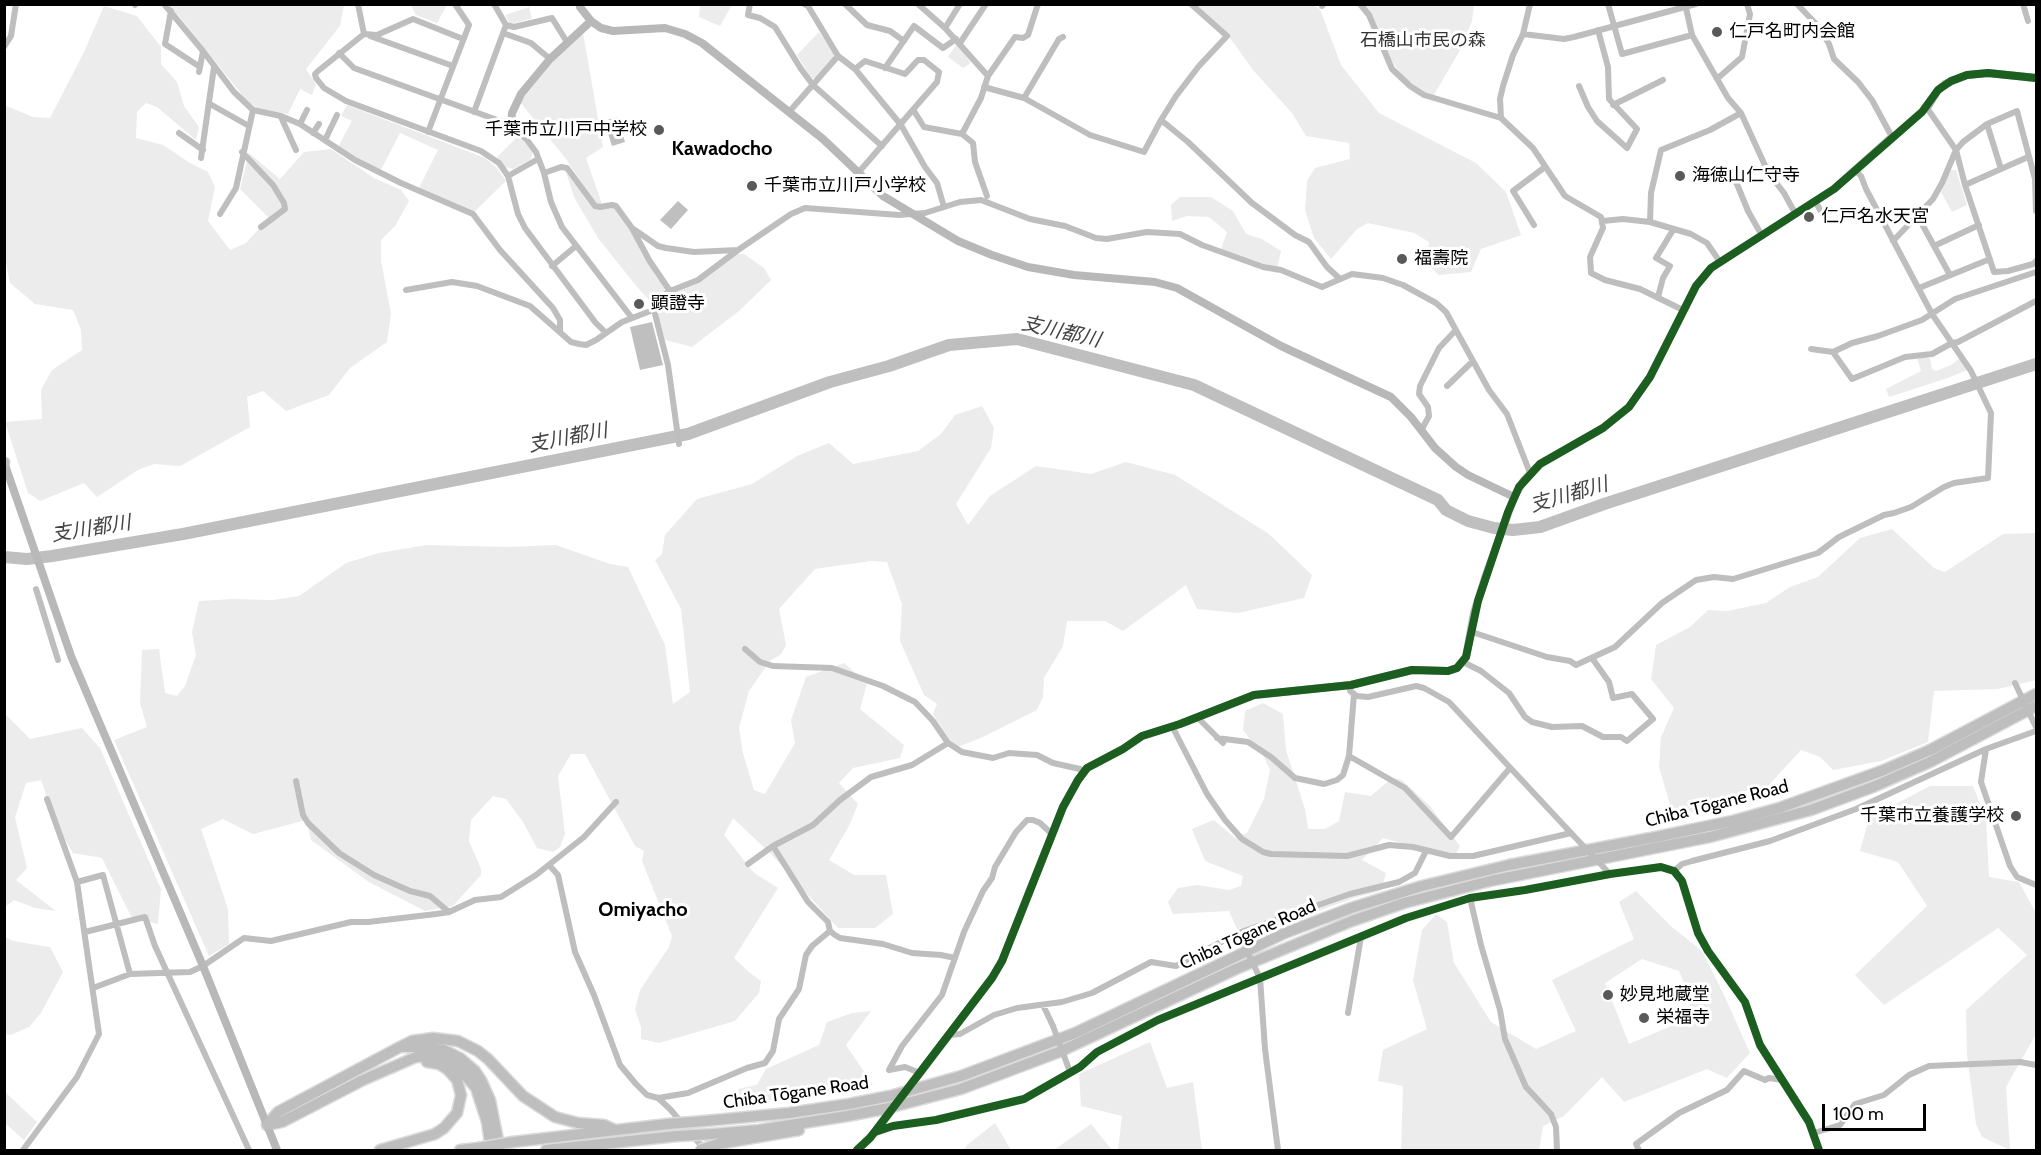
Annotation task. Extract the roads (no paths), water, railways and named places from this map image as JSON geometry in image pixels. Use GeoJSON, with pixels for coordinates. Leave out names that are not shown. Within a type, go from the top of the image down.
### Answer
{"type":"FeatureCollection","features":[{"type":"Feature","properties":{"kind":"highway","name":"Chiba Tōgane Road"},"geometry":{"type":"LineString","coordinates":[[460,1150],[668,1124],[789,1113],[907,1092],[961,1076],[1075,1033],[1285,933],[1351,908],[1422,886],[1509,865],[1667,835],[1779,808],[1930,750],[2037,694]]}},
{"type":"Feature","properties":{"kind":"highway","name":"Chiba Tōgane Road"},"geometry":{"type":"LineString","coordinates":[[551,1150],[819,1121],[916,1101],[969,1086],[1059,1052],[1256,960],[1369,914],[1490,881],[1710,837],[1811,810],[1873,787],[1930,762],[2037,706]]}},
{"type":"Feature","properties":{"kind":"highway"},"geometry":{"type":"LineString","coordinates":[[267,1125],[278,1112],[400,1047],[423,1039],[442,1038],[458,1041],[478,1051],[523,1096],[543,1110],[567,1121],[604,1125],[615,1130]]}},
{"type":"Feature","properties":{"kind":"highway"},"geometry":{"type":"LineString","coordinates":[[400,1047],[444,1050],[460,1058],[475,1071],[490,1100],[500,1150]]}},
{"type":"Feature","properties":{"kind":"highway"},"geometry":{"type":"LineString","coordinates":[[267,1125],[282,1122],[363,1080],[416,1057],[435,1056],[452,1062],[466,1074],[476,1088],[484,1108],[491,1150]]}},
{"type":"Feature","properties":{"kind":"highway"},"geometry":{"type":"LineString","coordinates":[[380,1150],[435,1134],[451,1121],[460,1104],[459,1086],[447,1069],[432,1062],[410,1060]]}},
{"type":"Feature","properties":{"kind":"highway"},"geometry":{"type":"LineString","coordinates":[[700,1150],[718,1144],[786,1133],[881,1113],[916,1101]]}},
{"type":"Feature","properties":{"kind":"street"},"geometry":{"type":"LineString","coordinates":[[4,47],[11,36],[16,4]]}},
{"type":"Feature","properties":{"kind":"street"},"geometry":{"type":"LineString","coordinates":[[164,4],[234,92],[253,110],[281,116],[300,124],[355,160],[473,214],[500,250],[553,308],[560,320],[560,331]]}},
{"type":"Feature","properties":{"kind":"street"},"geometry":{"type":"LineString","coordinates":[[358,4],[364,34]]}},
{"type":"Feature","properties":{"kind":"street"},"geometry":{"type":"LineString","coordinates":[[428,132],[469,25],[455,4]]}},
{"type":"Feature","properties":{"kind":"street"},"geometry":{"type":"LineString","coordinates":[[494,4],[506,25],[514,27],[552,18],[567,42]]}},
{"type":"Feature","properties":{"kind":"street"},"geometry":{"type":"LineString","coordinates":[[750,4],[748,15],[760,18],[775,27],[813,85],[882,146]]}},
{"type":"Feature","properties":{"kind":"street"},"geometry":{"type":"LineString","coordinates":[[845,4],[867,25],[890,32],[904,41]]}},
{"type":"Feature","properties":{"kind":"street"},"geometry":{"type":"LineString","coordinates":[[918,4],[958,41],[988,76]]}},
{"type":"Feature","properties":{"kind":"street"},"geometry":{"type":"LineString","coordinates":[[945,28],[960,4]]}},
{"type":"Feature","properties":{"kind":"street"},"geometry":{"type":"LineString","coordinates":[[885,68],[914,26],[943,48],[958,41],[986,4]]}},
{"type":"Feature","properties":{"kind":"street"},"geometry":{"type":"LineString","coordinates":[[962,134],[981,98],[988,76],[1015,37],[1023,38],[1028,35],[1038,4]]}},
{"type":"Feature","properties":{"kind":"street"},"geometry":{"type":"LineString","coordinates":[[984,87],[1024,98],[1090,135],[1144,152],[1161,120],[1199,66],[1227,36],[1191,4]]}},
{"type":"Feature","properties":{"kind":"street"},"geometry":{"type":"LineString","coordinates":[[1360,4],[1369,15],[1392,69],[1410,86],[1424,95],[1501,118],[1533,148],[1565,196],[1599,215],[1603,221],[1603,228],[1590,257],[1591,273],[1605,280],[1624,284],[1658,297],[1683,310]]}},
{"type":"Feature","properties":{"kind":"street"},"geometry":{"type":"LineString","coordinates":[[1501,118],[1500,99],[1503,86],[1523,34],[1530,4]]}},
{"type":"Feature","properties":{"kind":"street"},"geometry":{"type":"LineString","coordinates":[[1608,4],[1622,54],[1692,35]]}},
{"type":"Feature","properties":{"kind":"street"},"geometry":{"type":"LineString","coordinates":[[1523,34],[1564,39],[1696,4]]}},
{"type":"Feature","properties":{"kind":"street"},"geometry":{"type":"LineString","coordinates":[[1718,78],[1742,57],[1750,14],[1747,4]]}},
{"type":"Feature","properties":{"kind":"street"},"geometry":{"type":"LineString","coordinates":[[1797,4],[1818,27],[1829,44],[1834,59],[1858,82],[1872,100],[1892,137]]}},
{"type":"Feature","properties":{"kind":"street"},"geometry":{"type":"LineString","coordinates":[[2023,4],[2028,21]]}},
{"type":"Feature","properties":{"kind":"street"},"geometry":{"type":"LineString","coordinates":[[807,5],[838,56],[855,69],[901,125],[937,183],[944,207]]}},
{"type":"Feature","properties":{"kind":"street"},"geometry":{"type":"LineString","coordinates":[[580,6],[591,21],[601,28],[613,31],[665,28],[685,34],[713,50],[823,139],[883,196],[975,249],[1028,267],[1074,275],[1155,282],[1177,288],[1273,342],[1382,392],[1399,403],[1435,448],[1456,467],[1514,496]]}},
{"type":"Feature","properties":{"kind":"street"},"geometry":{"type":"LineString","coordinates":[[1686,8],[1692,35],[1728,98],[1741,113],[1768,172],[1784,193],[1795,213]]}},
{"type":"Feature","properties":{"kind":"street"},"geometry":{"type":"LineString","coordinates":[[171,11],[165,44],[199,70],[203,51]]}},
{"type":"Feature","properties":{"kind":"street"},"geometry":{"type":"LineString","coordinates":[[463,39],[413,19],[377,35],[364,34],[315,74],[316,78],[324,88],[346,101],[488,155],[498,163],[508,176],[518,214],[525,228],[595,322],[606,333]]}},
{"type":"Feature","properties":{"kind":"street"},"geometry":{"type":"LineString","coordinates":[[511,125],[515,104],[550,59],[591,21]]}},
{"type":"Feature","properties":{"kind":"street"},"geometry":{"type":"LineString","coordinates":[[474,112],[506,25]]}},
{"type":"Feature","properties":{"kind":"street"},"geometry":{"type":"LineString","coordinates":[[1579,86],[1597,121],[1627,148],[1637,129],[1610,99],[1608,67],[1598,30]]}},
{"type":"Feature","properties":{"kind":"street"},"geometry":{"type":"LineString","coordinates":[[503,33],[531,43],[550,59]]}},
{"type":"Feature","properties":{"kind":"street"},"geometry":{"type":"LineString","coordinates":[[364,34],[453,66]]}},
{"type":"Feature","properties":{"kind":"street"},"geometry":{"type":"LineString","coordinates":[[1024,98],[1059,39],[1063,37]]}},
{"type":"Feature","properties":{"kind":"street"},"geometry":{"type":"LineString","coordinates":[[339,53],[354,68],[511,125],[532,146],[544,173],[556,215],[576,246],[632,318]]}},
{"type":"Feature","properties":{"kind":"street"},"geometry":{"type":"LineString","coordinates":[[789,112],[838,56]]}},
{"type":"Feature","properties":{"kind":"street"},"geometry":{"type":"LineString","coordinates":[[855,69],[865,61],[905,74],[918,60],[924,60],[939,72],[937,82],[914,111],[858,173]]}},
{"type":"Feature","properties":{"kind":"street"},"geometry":{"type":"LineString","coordinates":[[179,133],[202,154],[214,67]]}},
{"type":"Feature","properties":{"kind":"street"},"geometry":{"type":"LineString","coordinates":[[860,1150],[949,1035],[1002,961],[1063,807],[1084,772],[1142,736],[1254,695],[1352,689],[1412,670],[1452,670],[1463,662],[1472,632],[1474,613],[1514,496],[1530,473],[1550,457],[1603,429],[1629,407],[1650,377],[1683,310],[1703,276],[1761,234],[1834,189],[1927,108],[1938,90],[1945,84],[1967,75],[1988,73],[2037,78]]}},
{"type":"Feature","properties":{"kind":"street"},"geometry":{"type":"LineString","coordinates":[[1614,105],[1663,80]]}},
{"type":"Feature","properties":{"kind":"street"},"geometry":{"type":"LineString","coordinates":[[210,104],[249,126]]}},
{"type":"Feature","properties":{"kind":"street"},"geometry":{"type":"LineString","coordinates":[[1927,108],[1956,150],[1965,185],[1994,272],[2008,271],[2037,261]]}},
{"type":"Feature","properties":{"kind":"street"},"geometry":{"type":"LineString","coordinates":[[220,214],[236,188],[242,152],[253,110]]}},
{"type":"Feature","properties":{"kind":"street"},"geometry":{"type":"LineString","coordinates":[[300,124],[307,110]]}},
{"type":"Feature","properties":{"kind":"street"},"geometry":{"type":"LineString","coordinates":[[914,111],[924,127],[962,134],[973,143],[975,162],[987,196]]}},
{"type":"Feature","properties":{"kind":"street"},"geometry":{"type":"LineString","coordinates":[[1893,241],[1932,199],[1962,142],[1987,124],[2016,111],[2028,157],[2034,166],[2037,211]]}},
{"type":"Feature","properties":{"kind":"street"},"geometry":{"type":"LineString","coordinates":[[1650,222],[1651,193],[1661,150],[1710,130],[1741,113]]}},
{"type":"Feature","properties":{"kind":"street"},"geometry":{"type":"LineString","coordinates":[[325,140],[338,115]]}},
{"type":"Feature","properties":{"kind":"street"},"geometry":{"type":"LineString","coordinates":[[281,116],[296,150]]}},
{"type":"Feature","properties":{"kind":"street"},"geometry":{"type":"LineString","coordinates":[[1161,120],[1188,142],[1252,203],[1295,235],[1309,242],[1327,267],[1340,278]]}},
{"type":"Feature","properties":{"kind":"street"},"geometry":{"type":"LineString","coordinates":[[313,133],[319,124]]}},
{"type":"Feature","properties":{"kind":"street"},"geometry":{"type":"LineString","coordinates":[[1987,124],[2001,169]]}},
{"type":"Feature","properties":{"kind":"street"},"geometry":{"type":"LineString","coordinates":[[242,152],[273,185],[284,203],[285,209],[261,228]]}},
{"type":"Feature","properties":{"kind":"street"},"geometry":{"type":"LineString","coordinates":[[1965,185],[2028,157]]}},
{"type":"Feature","properties":{"kind":"street"},"geometry":{"type":"LineString","coordinates":[[508,176],[538,159]]}},
{"type":"Feature","properties":{"kind":"street"},"geometry":{"type":"LineString","coordinates":[[544,173],[561,167],[567,168],[595,207],[614,205],[632,228],[648,260],[670,291]]}},
{"type":"Feature","properties":{"kind":"street"},"geometry":{"type":"LineString","coordinates":[[1534,225],[1513,191],[1545,167]]}},
{"type":"Feature","properties":{"kind":"street"},"geometry":{"type":"LineString","coordinates":[[1727,169],[1737,184],[1761,234]]}},
{"type":"Feature","properties":{"kind":"street"},"geometry":{"type":"LineString","coordinates":[[1472,632],[1576,665],[1615,647],[1662,603],[1695,580],[1714,577],[1733,579],[1818,553],[1848,533],[1884,515],[1911,507],[1944,487],[1954,483],[1988,478],[1992,413],[1971,370],[1932,314],[1861,176],[1856,171]]}},
{"type":"Feature","properties":{"kind":"street"},"geometry":{"type":"LineString","coordinates":[[679,444],[668,365],[653,310],[654,302],[670,291],[698,280],[791,214],[805,208],[870,214],[913,214],[925,213],[960,202],[981,200],[1030,219],[1065,226],[1096,238],[1107,239],[1146,232],[1172,232],[1263,267],[1281,270],[1322,287],[1352,274],[1383,278],[1403,285],[1440,306],[1446,312],[1472,362],[1507,414],[1530,473]]}},
{"type":"Feature","properties":{"kind":"street"},"geometry":{"type":"LineString","coordinates":[[1815,201],[1826,220]]}},
{"type":"Feature","properties":{"kind":"street"},"geometry":{"type":"LineString","coordinates":[[1917,215],[1950,275]]}},
{"type":"Feature","properties":{"kind":"street"},"geometry":{"type":"LineString","coordinates":[[1603,221],[1623,219],[1650,222],[1691,234],[1707,243],[1720,262]]}},
{"type":"Feature","properties":{"kind":"street"},"geometry":{"type":"LineString","coordinates":[[1934,246],[1979,225]]}},
{"type":"Feature","properties":{"kind":"street"},"geometry":{"type":"LineString","coordinates":[[632,228],[658,246],[666,248],[694,252],[738,250]]}},
{"type":"Feature","properties":{"kind":"street"},"geometry":{"type":"LineString","coordinates":[[1658,297],[1663,278],[1670,266],[1656,258],[1673,230]]}},
{"type":"Feature","properties":{"kind":"street"},"geometry":{"type":"LineString","coordinates":[[552,266],[576,246]]}},
{"type":"Feature","properties":{"kind":"street"},"geometry":{"type":"LineString","coordinates":[[1919,288],[1990,259]]}},
{"type":"Feature","properties":{"kind":"street"},"geometry":{"type":"LineString","coordinates":[[1811,349],[1833,352],[1852,343],[1922,320],[1955,299],[2037,272]]}},
{"type":"Feature","properties":{"kind":"street"},"geometry":{"type":"LineString","coordinates":[[406,290],[452,282],[477,286],[530,306],[572,342],[586,345],[632,318],[653,310]]}},
{"type":"Feature","properties":{"kind":"street"},"geometry":{"type":"LineString","coordinates":[[1833,352],[1852,379],[1905,357],[1932,354],[2037,301]]}},
{"type":"Feature","properties":{"kind":"street"},"geometry":{"type":"LineString","coordinates":[[1422,429],[1430,416],[1428,407],[1419,394],[1420,386],[1440,348],[1455,331]]}},
{"type":"Feature","properties":{"kind":"street"},"geometry":{"type":"LineString","coordinates":[[1447,386],[1472,362]]}},
{"type":"Feature","properties":{"kind":"street"},"geometry":{"type":"LineString","coordinates":[[5,462],[69,652],[203,966],[277,1150]]}},
{"type":"Feature","properties":{"kind":"street"},"geometry":{"type":"LineString","coordinates":[[48,592],[37,593],[58,660]]}},
{"type":"Feature","properties":{"kind":"street"},"geometry":{"type":"LineString","coordinates":[[745,649],[760,662],[773,666],[832,668],[884,686],[915,702],[933,721],[948,743],[962,752],[993,758],[1009,753],[1037,755],[1053,763],[1084,772]]}},
{"type":"Feature","properties":{"kind":"street"},"geometry":{"type":"LineString","coordinates":[[56,652],[69,652]]}},
{"type":"Feature","properties":{"kind":"street"},"geometry":{"type":"LineString","coordinates":[[1463,662],[1480,671],[1509,693],[1525,717],[1532,723],[1552,727],[1582,726],[1604,737],[1621,737],[1627,741],[1653,719],[1632,694],[1613,698],[1609,682],[1592,658]]}},
{"type":"Feature","properties":{"kind":"street"},"geometry":{"type":"LineString","coordinates":[[1674,872],[1682,864],[1770,841],[1856,809],[2036,726],[2015,683]]}},
{"type":"Feature","properties":{"kind":"street"},"geometry":{"type":"LineString","coordinates":[[1352,689],[1368,697],[1408,687],[1424,688],[1449,702],[1610,874]]}},
{"type":"Feature","properties":{"kind":"street"},"geometry":{"type":"LineString","coordinates":[[1217,738],[1248,742],[1271,757],[1295,778],[1324,784],[1337,780],[1343,775],[1349,756],[1352,689]]}},
{"type":"Feature","properties":{"kind":"street"},"geometry":{"type":"LineString","coordinates":[[1197,717],[1223,743]]}},
{"type":"Feature","properties":{"kind":"street"},"geometry":{"type":"LineString","coordinates":[[1172,726],[1214,806],[1242,839],[1263,852],[1281,855],[1347,856],[1389,845],[1413,847],[1449,856],[1473,856],[1571,833]]}},
{"type":"Feature","properties":{"kind":"street"},"geometry":{"type":"LineString","coordinates":[[748,864],[773,846],[813,825],[840,800],[871,777],[912,765],[948,743]]}},
{"type":"Feature","properties":{"kind":"street"},"geometry":{"type":"LineString","coordinates":[[1986,749],[1981,782],[2010,867],[2017,877],[2037,885]]}},
{"type":"Feature","properties":{"kind":"street"},"geometry":{"type":"LineString","coordinates":[[1349,756],[1405,788],[1451,837],[1510,768]]}},
{"type":"Feature","properties":{"kind":"street"},"geometry":{"type":"LineString","coordinates":[[296,781],[303,815],[308,823],[339,853],[374,875],[410,891],[430,896],[449,912]]}},
{"type":"Feature","properties":{"kind":"street"},"geometry":{"type":"LineString","coordinates":[[23,1150],[77,1077],[99,1034],[77,882],[47,799]]}},
{"type":"Feature","properties":{"kind":"street"},"geometry":{"type":"LineString","coordinates":[[93,988],[130,974],[190,972],[203,966],[244,938],[271,941],[351,922],[449,912],[475,900],[501,897],[549,865],[584,837],[616,802]]}},
{"type":"Feature","properties":{"kind":"street"},"geometry":{"type":"LineString","coordinates":[[920,1073],[904,1067],[890,1070],[902,1046],[942,995],[955,958],[995,867],[1027,820],[1040,823],[1053,834]]}},
{"type":"Feature","properties":{"kind":"street"},"geometry":{"type":"LineString","coordinates":[[773,846],[808,902],[828,922],[830,931],[840,938],[883,944],[912,953],[955,958]]}},
{"type":"Feature","properties":{"kind":"street"},"geometry":{"type":"LineString","coordinates":[[949,1035],[960,1034],[994,1016],[1017,1008],[1062,1002],[1092,993],[1151,962],[1176,966],[1238,933],[1350,894],[1398,882],[1415,873],[1426,850]]}},
{"type":"Feature","properties":{"kind":"street"},"geometry":{"type":"LineString","coordinates":[[549,865],[558,875],[575,952],[594,995],[616,1056],[647,1095],[658,1098],[688,1093],[747,1068],[765,1063],[773,1051],[780,1019],[799,989],[806,955],[812,946],[830,931]]}},
{"type":"Feature","properties":{"kind":"street"},"geometry":{"type":"LineString","coordinates":[[875,1132],[893,1126],[936,1120],[1024,1099],[1080,1067],[1097,1052],[1158,1020],[1406,918],[1470,898],[1653,867],[1669,868],[1678,875],[1685,887],[1698,933],[1708,951],[1745,1002],[1760,1045],[1814,1133],[1819,1150]]}},
{"type":"Feature","properties":{"kind":"street"},"geometry":{"type":"LineString","coordinates":[[77,882],[103,875],[130,974]]}},
{"type":"Feature","properties":{"kind":"street"},"geometry":{"type":"LineString","coordinates":[[1470,898],[1500,1010],[1505,1039],[1526,1087],[1551,1114],[1556,1127],[1557,1150]]}},
{"type":"Feature","properties":{"kind":"street"},"geometry":{"type":"LineString","coordinates":[[85,932],[145,917],[167,974],[249,1150]]}},
{"type":"Feature","properties":{"kind":"street"},"geometry":{"type":"LineString","coordinates":[[1238,933],[1260,978],[1267,1070],[1278,1150]]}},
{"type":"Feature","properties":{"kind":"street"},"geometry":{"type":"LineString","coordinates":[[1348,1013],[1360,937]]}},
{"type":"Feature","properties":{"kind":"street"},"geometry":{"type":"LineString","coordinates":[[1043,1005],[1070,1072]]}},
{"type":"Feature","properties":{"kind":"street"},"geometry":{"type":"LineString","coordinates":[[1814,1133],[1840,1125],[1855,1104],[1884,1095],[1909,1075],[1929,1066],[2013,1062],[2037,1065]]}},
{"type":"Feature","properties":{"kind":"street"},"geometry":{"type":"LineString","coordinates":[[1639,1150],[1636,1144],[1679,1113],[1727,1090],[1744,1071],[1765,1080],[1769,1078],[1783,1080]]}},
{"type":"Feature","properties":{"kind":"street"},"geometry":{"type":"LineString","coordinates":[[658,1098],[705,1150]]}},
{"type":"Feature","properties":{"kind":"waterway","name":"支川都川"},"geometry":{"type":"LineString","coordinates":[[4,557],[27,559],[52,556],[183,534],[688,434],[830,382],[889,366],[949,345],[1017,339],[1194,385],[1438,500],[1446,510],[1468,521],[1513,530],[1540,527],[1604,504],[2036,364]]}},
{"type":"Feature","properties":{"kind":"place","name":"仁戸名町内会館"},"geometry":{"type":"Point","coordinates":[1717,32]}},
{"type":"Feature","properties":{"kind":"place","name":"千葉市立川戸中学校"},"geometry":{"type":"Point","coordinates":[659,130]}},
{"type":"Feature","properties":{"kind":"place","name":"海徳山仁守寺"},"geometry":{"type":"Point","coordinates":[1680,176]}},
{"type":"Feature","properties":{"kind":"place","name":"千葉市立川戸小学校"},"geometry":{"type":"Point","coordinates":[752,186]}},
{"type":"Feature","properties":{"kind":"place","name":"仁戸名水天宮"},"geometry":{"type":"Point","coordinates":[1809,217]}},
{"type":"Feature","properties":{"kind":"place","name":"福壽院"},"geometry":{"type":"Point","coordinates":[1402,259]}},
{"type":"Feature","properties":{"kind":"place","name":"顕證寺"},"geometry":{"type":"Point","coordinates":[639,304]}},
{"type":"Feature","properties":{"kind":"place","name":"千葉市立養護学校"},"geometry":{"type":"Point","coordinates":[2016,816]}},
{"type":"Feature","properties":{"kind":"place","name":"妙見地蔵堂"},"geometry":{"type":"Point","coordinates":[1608,995]}},
{"type":"Feature","properties":{"kind":"place","name":"栄福寺"},"geometry":{"type":"Point","coordinates":[1644,1018]}},
{"type":"Feature","properties":{"kind":"district","name":"Kawadocho"},"geometry":{"type":"Point","coordinates":[722,149]}},
{"type":"Feature","properties":{"kind":"district","name":"Omiyacho"},"geometry":{"type":"Point","coordinates":[643,910]}},
{"type":"Feature","properties":{"kind":"park label","name":"石橋山市民の森"},"geometry":{"type":"Point","coordinates":[1423,41]}}]}
